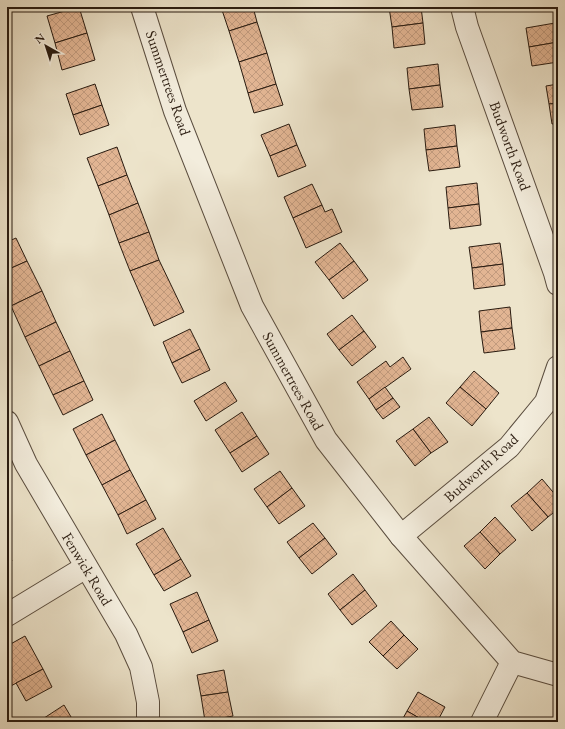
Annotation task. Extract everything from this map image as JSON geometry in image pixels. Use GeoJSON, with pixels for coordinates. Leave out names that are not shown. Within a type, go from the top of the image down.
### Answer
{"type":"FeatureCollection","features":[{"type":"Feature","properties":{"kind":"street","name":"Summertrees Road"},"geometry":{"type":"LineString","coordinates":[[142,7],[175,111],[252,306],[326,440],[401,536],[512,662]]}},
{"type":"Feature","properties":{"kind":"street","name":"Budworth Road"},"geometry":{"type":"LineString","coordinates":[[462,7],[470,34],[558,284]]}},
{"type":"Feature","properties":{"kind":"street","name":"Budworth Road"},"geometry":{"type":"LineString","coordinates":[[401,536],[510,446],[546,402],[558,367]]}},
{"type":"Feature","properties":{"kind":"street","name":"Fenwick Road"},"geometry":{"type":"LineString","coordinates":[[7,422],[26,464],[126,634],[141,667],[148,702],[148,722]]}},
{"type":"Feature","properties":{"kind":"street"},"geometry":{"type":"LineString","coordinates":[[7,615],[86,567]]}},
{"type":"Feature","properties":{"kind":"street"},"geometry":{"type":"LineString","coordinates":[[482,722],[512,662],[558,675]]}},
{"type":"Feature","properties":{"kind":"building"},"geometry":{"type":"Polygon","coordinates":[[[79,7],[87,33],[55,43],[47,16],[79,7]]]}},
{"type":"Feature","properties":{"kind":"building"},"geometry":{"type":"Polygon","coordinates":[[[231,7],[253,7],[257,22],[229,31],[222,10],[231,7]]]}},
{"type":"Feature","properties":{"kind":"building"},"geometry":{"type":"Polygon","coordinates":[[[389,7],[421,7],[423,23],[392,27],[389,7]]]}},
{"type":"Feature","properties":{"kind":"building"},"geometry":{"type":"Polygon","coordinates":[[[257,22],[267,53],[239,62],[229,31],[257,22]]]}},
{"type":"Feature","properties":{"kind":"building"},"geometry":{"type":"Polygon","coordinates":[[[423,23],[425,44],[394,48],[392,27],[423,23]]]}},
{"type":"Feature","properties":{"kind":"building"},"geometry":{"type":"Polygon","coordinates":[[[555,23],[558,42],[529,47],[526,28],[555,23]]]}},
{"type":"Feature","properties":{"kind":"building"},"geometry":{"type":"Polygon","coordinates":[[[87,33],[95,60],[62,70],[55,43],[87,33]]]}},
{"type":"Feature","properties":{"kind":"building"},"geometry":{"type":"Polygon","coordinates":[[[558,42],[558,62],[532,66],[529,47],[558,42]]]}},
{"type":"Feature","properties":{"kind":"building"},"geometry":{"type":"Polygon","coordinates":[[[267,53],[276,84],[248,93],[239,62],[267,53]]]}},
{"type":"Feature","properties":{"kind":"building"},"geometry":{"type":"Polygon","coordinates":[[[438,64],[440,85],[409,89],[407,68],[438,64]]]}},
{"type":"Feature","properties":{"kind":"building"},"geometry":{"type":"Polygon","coordinates":[[[95,84],[102,105],[73,115],[66,94],[95,84]]]}},
{"type":"Feature","properties":{"kind":"building"},"geometry":{"type":"Polygon","coordinates":[[[276,84],[283,105],[254,113],[248,93],[276,84]]]}},
{"type":"Feature","properties":{"kind":"building"},"geometry":{"type":"Polygon","coordinates":[[[558,84],[558,103],[549,104],[546,86],[558,84]]]}},
{"type":"Feature","properties":{"kind":"building"},"geometry":{"type":"Polygon","coordinates":[[[440,85],[443,107],[412,110],[409,89],[440,85]]]}},
{"type":"Feature","properties":{"kind":"building"},"geometry":{"type":"Polygon","coordinates":[[[558,103],[558,123],[552,124],[549,104],[558,103]]]}},
{"type":"Feature","properties":{"kind":"building"},"geometry":{"type":"Polygon","coordinates":[[[102,105],[109,125],[80,135],[73,115],[102,105]]]}},
{"type":"Feature","properties":{"kind":"building"},"geometry":{"type":"Polygon","coordinates":[[[289,124],[297,145],[270,156],[261,135],[289,124]]]}},
{"type":"Feature","properties":{"kind":"building"},"geometry":{"type":"Polygon","coordinates":[[[455,125],[457,146],[426,150],[424,129],[455,125]]]}},
{"type":"Feature","properties":{"kind":"building"},"geometry":{"type":"Polygon","coordinates":[[[297,145],[306,166],[278,177],[270,156],[297,145]]]}},
{"type":"Feature","properties":{"kind":"building"},"geometry":{"type":"Polygon","coordinates":[[[457,146],[460,167],[429,171],[426,150],[457,146]]]}},
{"type":"Feature","properties":{"kind":"building"},"geometry":{"type":"Polygon","coordinates":[[[117,147],[127,175],[98,186],[87,158],[117,147]]]}},
{"type":"Feature","properties":{"kind":"building"},"geometry":{"type":"Polygon","coordinates":[[[127,175],[138,203],[109,215],[98,186],[127,175]]]}},
{"type":"Feature","properties":{"kind":"building"},"geometry":{"type":"Polygon","coordinates":[[[477,183],[479,204],[448,208],[446,187],[477,183]]]}},
{"type":"Feature","properties":{"kind":"building"},"geometry":{"type":"Polygon","coordinates":[[[312,184],[322,205],[293,218],[284,197],[312,184]]]}},
{"type":"Feature","properties":{"kind":"building"},"geometry":{"type":"Polygon","coordinates":[[[138,203],[149,232],[119,243],[109,215],[138,203]]]}},
{"type":"Feature","properties":{"kind":"building"},"geometry":{"type":"Polygon","coordinates":[[[479,204],[481,225],[450,229],[448,208],[479,204]]]}},
{"type":"Feature","properties":{"kind":"building"},"geometry":{"type":"Polygon","coordinates":[[[322,205],[325,212],[332,209],[342,232],[306,248],[293,218],[322,205]]]}},
{"type":"Feature","properties":{"kind":"building"},"geometry":{"type":"Polygon","coordinates":[[[149,232],[159,260],[130,271],[119,243],[149,232]]]}},
{"type":"Feature","properties":{"kind":"building"},"geometry":{"type":"Polygon","coordinates":[[[16,238],[27,261],[7,270],[7,242],[16,238]]]}},
{"type":"Feature","properties":{"kind":"building"},"geometry":{"type":"Polygon","coordinates":[[[340,243],[354,261],[329,280],[315,262],[340,243]]]}},
{"type":"Feature","properties":{"kind":"building"},"geometry":{"type":"Polygon","coordinates":[[[500,243],[503,264],[472,268],[469,247],[500,243]]]}},
{"type":"Feature","properties":{"kind":"building"},"geometry":{"type":"Polygon","coordinates":[[[159,260],[184,312],[154,326],[130,271],[159,260]]]}},
{"type":"Feature","properties":{"kind":"building"},"geometry":{"type":"Polygon","coordinates":[[[27,261],[42,291],[11,306],[7,299],[7,270],[27,261]]]}},
{"type":"Feature","properties":{"kind":"building"},"geometry":{"type":"Polygon","coordinates":[[[354,261],[368,280],[343,299],[329,280],[354,261]]]}},
{"type":"Feature","properties":{"kind":"building"},"geometry":{"type":"Polygon","coordinates":[[[503,264],[505,285],[474,289],[472,268],[503,264]]]}},
{"type":"Feature","properties":{"kind":"building"},"geometry":{"type":"Polygon","coordinates":[[[42,291],[56,322],[25,337],[11,306],[42,291]]]}},
{"type":"Feature","properties":{"kind":"building"},"geometry":{"type":"Polygon","coordinates":[[[510,307],[512,328],[481,332],[479,311],[510,307]]]}},
{"type":"Feature","properties":{"kind":"building"},"geometry":{"type":"Polygon","coordinates":[[[352,315],[364,331],[339,350],[327,334],[352,315]]]}},
{"type":"Feature","properties":{"kind":"building"},"geometry":{"type":"Polygon","coordinates":[[[56,322],[70,351],[39,366],[25,337],[56,322]]]}},
{"type":"Feature","properties":{"kind":"building"},"geometry":{"type":"Polygon","coordinates":[[[512,328],[515,349],[484,353],[481,332],[512,328]]]}},
{"type":"Feature","properties":{"kind":"building"},"geometry":{"type":"Polygon","coordinates":[[[190,329],[200,349],[172,363],[163,342],[190,329]]]}},
{"type":"Feature","properties":{"kind":"building"},"geometry":{"type":"Polygon","coordinates":[[[364,331],[376,347],[352,366],[339,350],[364,331]]]}},
{"type":"Feature","properties":{"kind":"building"},"geometry":{"type":"Polygon","coordinates":[[[200,349],[210,370],[182,383],[172,363],[200,349]]]}},
{"type":"Feature","properties":{"kind":"building"},"geometry":{"type":"Polygon","coordinates":[[[70,351],[84,381],[53,395],[39,366],[70,351]]]}},
{"type":"Feature","properties":{"kind":"building"},"geometry":{"type":"Polygon","coordinates":[[[403,357],[411,369],[369,399],[357,382],[386,361],[390,367],[403,357]]]}},
{"type":"Feature","properties":{"kind":"building"},"geometry":{"type":"Polygon","coordinates":[[[474,371],[499,393],[486,409],[460,387],[474,371]]]}},
{"type":"Feature","properties":{"kind":"building"},"geometry":{"type":"Polygon","coordinates":[[[84,381],[93,400],[63,415],[53,395],[84,381]]]}},
{"type":"Feature","properties":{"kind":"building"},"geometry":{"type":"Polygon","coordinates":[[[225,382],[237,401],[206,421],[194,401],[225,382]]]}},
{"type":"Feature","properties":{"kind":"building"},"geometry":{"type":"Polygon","coordinates":[[[385,387],[393,398],[376,410],[369,399],[385,387]]]}},
{"type":"Feature","properties":{"kind":"building"},"geometry":{"type":"Polygon","coordinates":[[[460,387],[486,409],[472,426],[446,403],[460,387]]]}},
{"type":"Feature","properties":{"kind":"building"},"geometry":{"type":"Polygon","coordinates":[[[393,398],[400,407],[383,419],[376,410],[393,398]]]}},
{"type":"Feature","properties":{"kind":"building"},"geometry":{"type":"Polygon","coordinates":[[[242,412],[257,436],[230,453],[215,430],[242,412]]]}},
{"type":"Feature","properties":{"kind":"building"},"geometry":{"type":"Polygon","coordinates":[[[102,414],[115,440],[86,455],[73,429],[102,414]]]}},
{"type":"Feature","properties":{"kind":"building"},"geometry":{"type":"Polygon","coordinates":[[[429,417],[448,442],[431,453],[413,429],[429,417]]]}},
{"type":"Feature","properties":{"kind":"building"},"geometry":{"type":"Polygon","coordinates":[[[413,429],[431,453],[415,466],[396,441],[413,429]]]}},
{"type":"Feature","properties":{"kind":"building"},"geometry":{"type":"Polygon","coordinates":[[[257,436],[269,454],[242,472],[230,453],[257,436]]]}},
{"type":"Feature","properties":{"kind":"building"},"geometry":{"type":"Polygon","coordinates":[[[115,440],[130,470],[102,485],[86,455],[115,440]]]}},
{"type":"Feature","properties":{"kind":"building"},"geometry":{"type":"Polygon","coordinates":[[[130,470],[146,500],[118,515],[102,485],[130,470]]]}},
{"type":"Feature","properties":{"kind":"building"},"geometry":{"type":"Polygon","coordinates":[[[280,471],[292,488],[267,507],[254,489],[280,471]]]}},
{"type":"Feature","properties":{"kind":"building"},"geometry":{"type":"Polygon","coordinates":[[[542,479],[558,498],[558,509],[548,517],[527,493],[542,479]]]}},
{"type":"Feature","properties":{"kind":"building"},"geometry":{"type":"Polygon","coordinates":[[[292,488],[305,506],[279,524],[267,507],[292,488]]]}},
{"type":"Feature","properties":{"kind":"building"},"geometry":{"type":"Polygon","coordinates":[[[527,493],[548,517],[532,531],[511,506],[527,493]]]}},
{"type":"Feature","properties":{"kind":"building"},"geometry":{"type":"Polygon","coordinates":[[[146,500],[156,519],[127,534],[118,515],[146,500]]]}},
{"type":"Feature","properties":{"kind":"building"},"geometry":{"type":"Polygon","coordinates":[[[495,517],[516,540],[500,554],[480,532],[495,517]]]}},
{"type":"Feature","properties":{"kind":"building"},"geometry":{"type":"Polygon","coordinates":[[[313,523],[325,538],[299,558],[287,542],[313,523]]]}},
{"type":"Feature","properties":{"kind":"building"},"geometry":{"type":"Polygon","coordinates":[[[163,528],[181,559],[154,575],[136,544],[163,528]]]}},
{"type":"Feature","properties":{"kind":"building"},"geometry":{"type":"Polygon","coordinates":[[[480,532],[500,554],[485,569],[464,546],[480,532]]]}},
{"type":"Feature","properties":{"kind":"building"},"geometry":{"type":"Polygon","coordinates":[[[325,538],[337,554],[312,574],[299,558],[325,538]]]}},
{"type":"Feature","properties":{"kind":"building"},"geometry":{"type":"Polygon","coordinates":[[[7,552],[12,561],[7,564],[7,552]]]}},
{"type":"Feature","properties":{"kind":"building"},"geometry":{"type":"Polygon","coordinates":[[[181,559],[191,576],[164,591],[154,575],[181,559]]]}},
{"type":"Feature","properties":{"kind":"building"},"geometry":{"type":"Polygon","coordinates":[[[353,574],[365,590],[340,610],[328,594],[353,574]]]}},
{"type":"Feature","properties":{"kind":"building"},"geometry":{"type":"Polygon","coordinates":[[[365,590],[377,606],[352,625],[340,610],[365,590]]]}},
{"type":"Feature","properties":{"kind":"building"},"geometry":{"type":"Polygon","coordinates":[[[197,592],[209,620],[183,632],[170,604],[197,592]]]}},
{"type":"Feature","properties":{"kind":"building"},"geometry":{"type":"Polygon","coordinates":[[[209,620],[218,641],[192,653],[183,632],[209,620]]]}},
{"type":"Feature","properties":{"kind":"building"},"geometry":{"type":"Polygon","coordinates":[[[391,621],[404,635],[383,656],[369,642],[391,621]]]}},
{"type":"Feature","properties":{"kind":"building"},"geometry":{"type":"Polygon","coordinates":[[[404,635],[418,649],[397,669],[383,656],[404,635]]]}},
{"type":"Feature","properties":{"kind":"building"},"geometry":{"type":"Polygon","coordinates":[[[25,636],[43,669],[7,688],[7,646],[25,636]]]}},
{"type":"Feature","properties":{"kind":"building"},"geometry":{"type":"Polygon","coordinates":[[[43,669],[52,687],[26,701],[16,683],[43,669]]]}},
{"type":"Feature","properties":{"kind":"building"},"geometry":{"type":"Polygon","coordinates":[[[224,670],[228,692],[201,696],[197,675],[224,670]]]}},
{"type":"Feature","properties":{"kind":"building"},"geometry":{"type":"Polygon","coordinates":[[[228,692],[233,716],[205,721],[201,696],[228,692]]]}},
{"type":"Feature","properties":{"kind":"building"},"geometry":{"type":"Polygon","coordinates":[[[418,692],[445,707],[437,722],[426,722],[407,711],[418,692]]]}},
{"type":"Feature","properties":{"kind":"building"},"geometry":{"type":"Polygon","coordinates":[[[64,705],[74,722],[38,722],[64,705]]]}},
{"type":"Feature","properties":{"kind":"building"},"geometry":{"type":"Polygon","coordinates":[[[407,711],[426,722],[401,722],[407,711]]]}}]}
